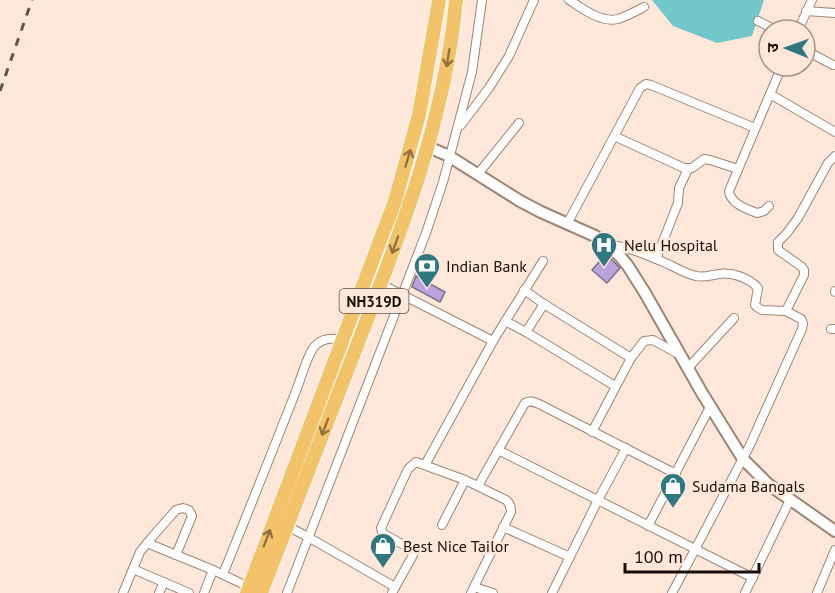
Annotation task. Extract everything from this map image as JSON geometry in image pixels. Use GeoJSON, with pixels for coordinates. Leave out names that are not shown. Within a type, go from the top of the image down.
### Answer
{"type":"FeatureCollection","features":[{"type":"Feature","properties":{"kind":"highway","name":"NH319D"},"geometry":{"type":"LineString","coordinates":[[249,589],[337,339],[395,201],[419,115],[439,0]]}},
{"type":"Feature","properties":{"kind":"highway","name":"NH319D"},"geometry":{"type":"LineString","coordinates":[[249,589],[287,526],[381,284],[418,180],[447,65],[456,0]]}},
{"type":"Feature","properties":{"kind":"street"},"geometry":{"type":"LineString","coordinates":[[287,593],[426,233],[443,182],[472,72],[482,0]]}},
{"type":"Feature","properties":{"kind":"street"},"geometry":{"type":"LineString","coordinates":[[457,129],[489,88],[509,56],[534,0]]}},
{"type":"Feature","properties":{"kind":"street"},"geometry":{"type":"LineString","coordinates":[[569,0],[605,19],[618,19],[644,7]]}},
{"type":"Feature","properties":{"kind":"street"},"geometry":{"type":"LineString","coordinates":[[802,0],[809,5],[835,13]]}},
{"type":"Feature","properties":{"kind":"street"},"geometry":{"type":"LineString","coordinates":[[817,56],[833,65]]}},
{"type":"Feature","properties":{"kind":"street"},"geometry":{"type":"LineString","coordinates":[[769,206],[757,213],[730,198],[729,191],[777,78]]}},
{"type":"Feature","properties":{"kind":"street"},"geometry":{"type":"LineString","coordinates":[[567,224],[640,87],[646,84],[755,128]]}},
{"type":"Feature","properties":{"kind":"street"},"geometry":{"type":"LineString","coordinates":[[770,94],[835,132]]}},
{"type":"Feature","properties":{"kind":"street"},"geometry":{"type":"LineString","coordinates":[[478,174],[519,123]]}},
{"type":"Feature","properties":{"kind":"street"},"geometry":{"type":"LineString","coordinates":[[614,136],[688,169]]}},
{"type":"Feature","properties":{"kind":"street"},"geometry":{"type":"LineString","coordinates":[[428,147],[449,156],[520,201],[595,236],[619,255],[645,293],[743,459],[768,484],[835,531]]}},
{"type":"Feature","properties":{"kind":"street"},"geometry":{"type":"LineString","coordinates":[[786,310],[804,275],[804,270],[778,250],[777,243],[792,226],[828,163],[835,156]]}},
{"type":"Feature","properties":{"kind":"street"},"geometry":{"type":"LineString","coordinates":[[657,259],[678,203],[679,188],[688,169],[704,159],[738,169]]}},
{"type":"Feature","properties":{"kind":"street"},"geometry":{"type":"LineString","coordinates":[[606,244],[657,259],[697,276],[708,277],[724,274],[736,276],[753,283],[758,288],[755,305],[757,308],[786,310],[802,321],[802,329],[743,459],[672,593]]}},
{"type":"Feature","properties":{"kind":"street"},"geometry":{"type":"LineString","coordinates":[[425,465],[493,341],[543,261]]}},
{"type":"Feature","properties":{"kind":"street"},"geometry":{"type":"LineString","coordinates":[[381,284],[493,341]]}},
{"type":"Feature","properties":{"kind":"street"},"geometry":{"type":"LineString","coordinates":[[524,290],[631,358]]}},
{"type":"Feature","properties":{"kind":"street"},"geometry":{"type":"LineString","coordinates":[[526,332],[544,304]]}},
{"type":"Feature","properties":{"kind":"street"},"geometry":{"type":"LineString","coordinates":[[688,368],[734,318]]}},
{"type":"Feature","properties":{"kind":"street"},"geometry":{"type":"LineString","coordinates":[[505,321],[615,386]]}},
{"type":"Feature","properties":{"kind":"street"},"geometry":{"type":"LineString","coordinates":[[225,575],[312,350],[322,341],[337,339]]}},
{"type":"Feature","properties":{"kind":"street"},"geometry":{"type":"LineString","coordinates":[[592,432],[615,386],[644,340],[653,340],[681,355]]}},
{"type":"Feature","properties":{"kind":"street"},"geometry":{"type":"LineString","coordinates":[[478,486],[528,401],[539,404],[676,474]]}},
{"type":"Feature","properties":{"kind":"street"},"geometry":{"type":"LineString","coordinates":[[648,526],[710,406]]}},
{"type":"Feature","properties":{"kind":"street"},"geometry":{"type":"LineString","coordinates":[[552,593],[626,448]]}},
{"type":"Feature","properties":{"kind":"street"},"geometry":{"type":"LineString","coordinates":[[498,450],[753,578]]}},
{"type":"Feature","properties":{"kind":"street"},"geometry":{"type":"LineString","coordinates":[[287,526],[394,590],[413,555],[408,547],[384,534],[381,528],[408,469],[416,462],[465,480],[508,502],[511,512],[472,590],[493,593]]}},
{"type":"Feature","properties":{"kind":"street"},"geometry":{"type":"LineString","coordinates":[[442,525],[465,480]]}},
{"type":"Feature","properties":{"kind":"street"},"geometry":{"type":"LineString","coordinates":[[745,593],[790,500]]}},
{"type":"Feature","properties":{"kind":"street"},"geometry":{"type":"LineString","coordinates":[[123,593],[132,569],[147,543],[176,510],[183,508],[189,510],[192,519],[177,555]]}},
{"type":"Feature","properties":{"kind":"street"},"geometry":{"type":"LineString","coordinates":[[503,527],[570,557]]}},
{"type":"Feature","properties":{"kind":"street"},"geometry":{"type":"LineString","coordinates":[[147,543],[225,575],[249,589]]}},
{"type":"Feature","properties":{"kind":"street"},"geometry":{"type":"LineString","coordinates":[[817,593],[835,550]]}},
{"type":"Feature","properties":{"kind":"street"},"geometry":{"type":"LineString","coordinates":[[132,569],[189,593]]}},
{"type":"Feature","properties":{"kind":"street"},"geometry":{"type":"LineString","coordinates":[[204,593],[213,570]]}},
{"type":"Feature","properties":{"kind":"street"},"geometry":{"type":"LineString","coordinates":[[159,593],[164,582]]}},
{"type":"Feature","properties":{"kind":"water"},"geometry":{"type":"Polygon","coordinates":[[[652,0],[764,0],[752,36],[717,43],[673,26],[652,0]]]}},
{"type":"Feature","properties":{"kind":"building"},"geometry":{"type":"Polygon","coordinates":[[[606,254],[620,268],[607,283],[592,270],[606,254]]]}},
{"type":"Feature","properties":{"kind":"building","name":"Indian Bank"},"geometry":{"type":"Polygon","coordinates":[[[416,276],[445,292],[440,302],[412,287],[416,276]]]}},
{"type":"Feature","properties":{"kind":"railway"},"geometry":{"type":"LineString","coordinates":[[0,91],[32,0]]}},
{"type":"Feature","properties":{"kind":"place","name":"Nelu Hospital"},"geometry":{"type":"Point","coordinates":[604,268]}},
{"type":"Feature","properties":{"kind":"place","name":"Indian Bank"},"geometry":{"type":"Point","coordinates":[427,289]}},
{"type":"Feature","properties":{"kind":"place","name":"Sudama Bangals"},"geometry":{"type":"Point","coordinates":[673,509]}},
{"type":"Feature","properties":{"kind":"place","name":"Best Nice Tailor"},"geometry":{"type":"Point","coordinates":[383,569]}}]}
